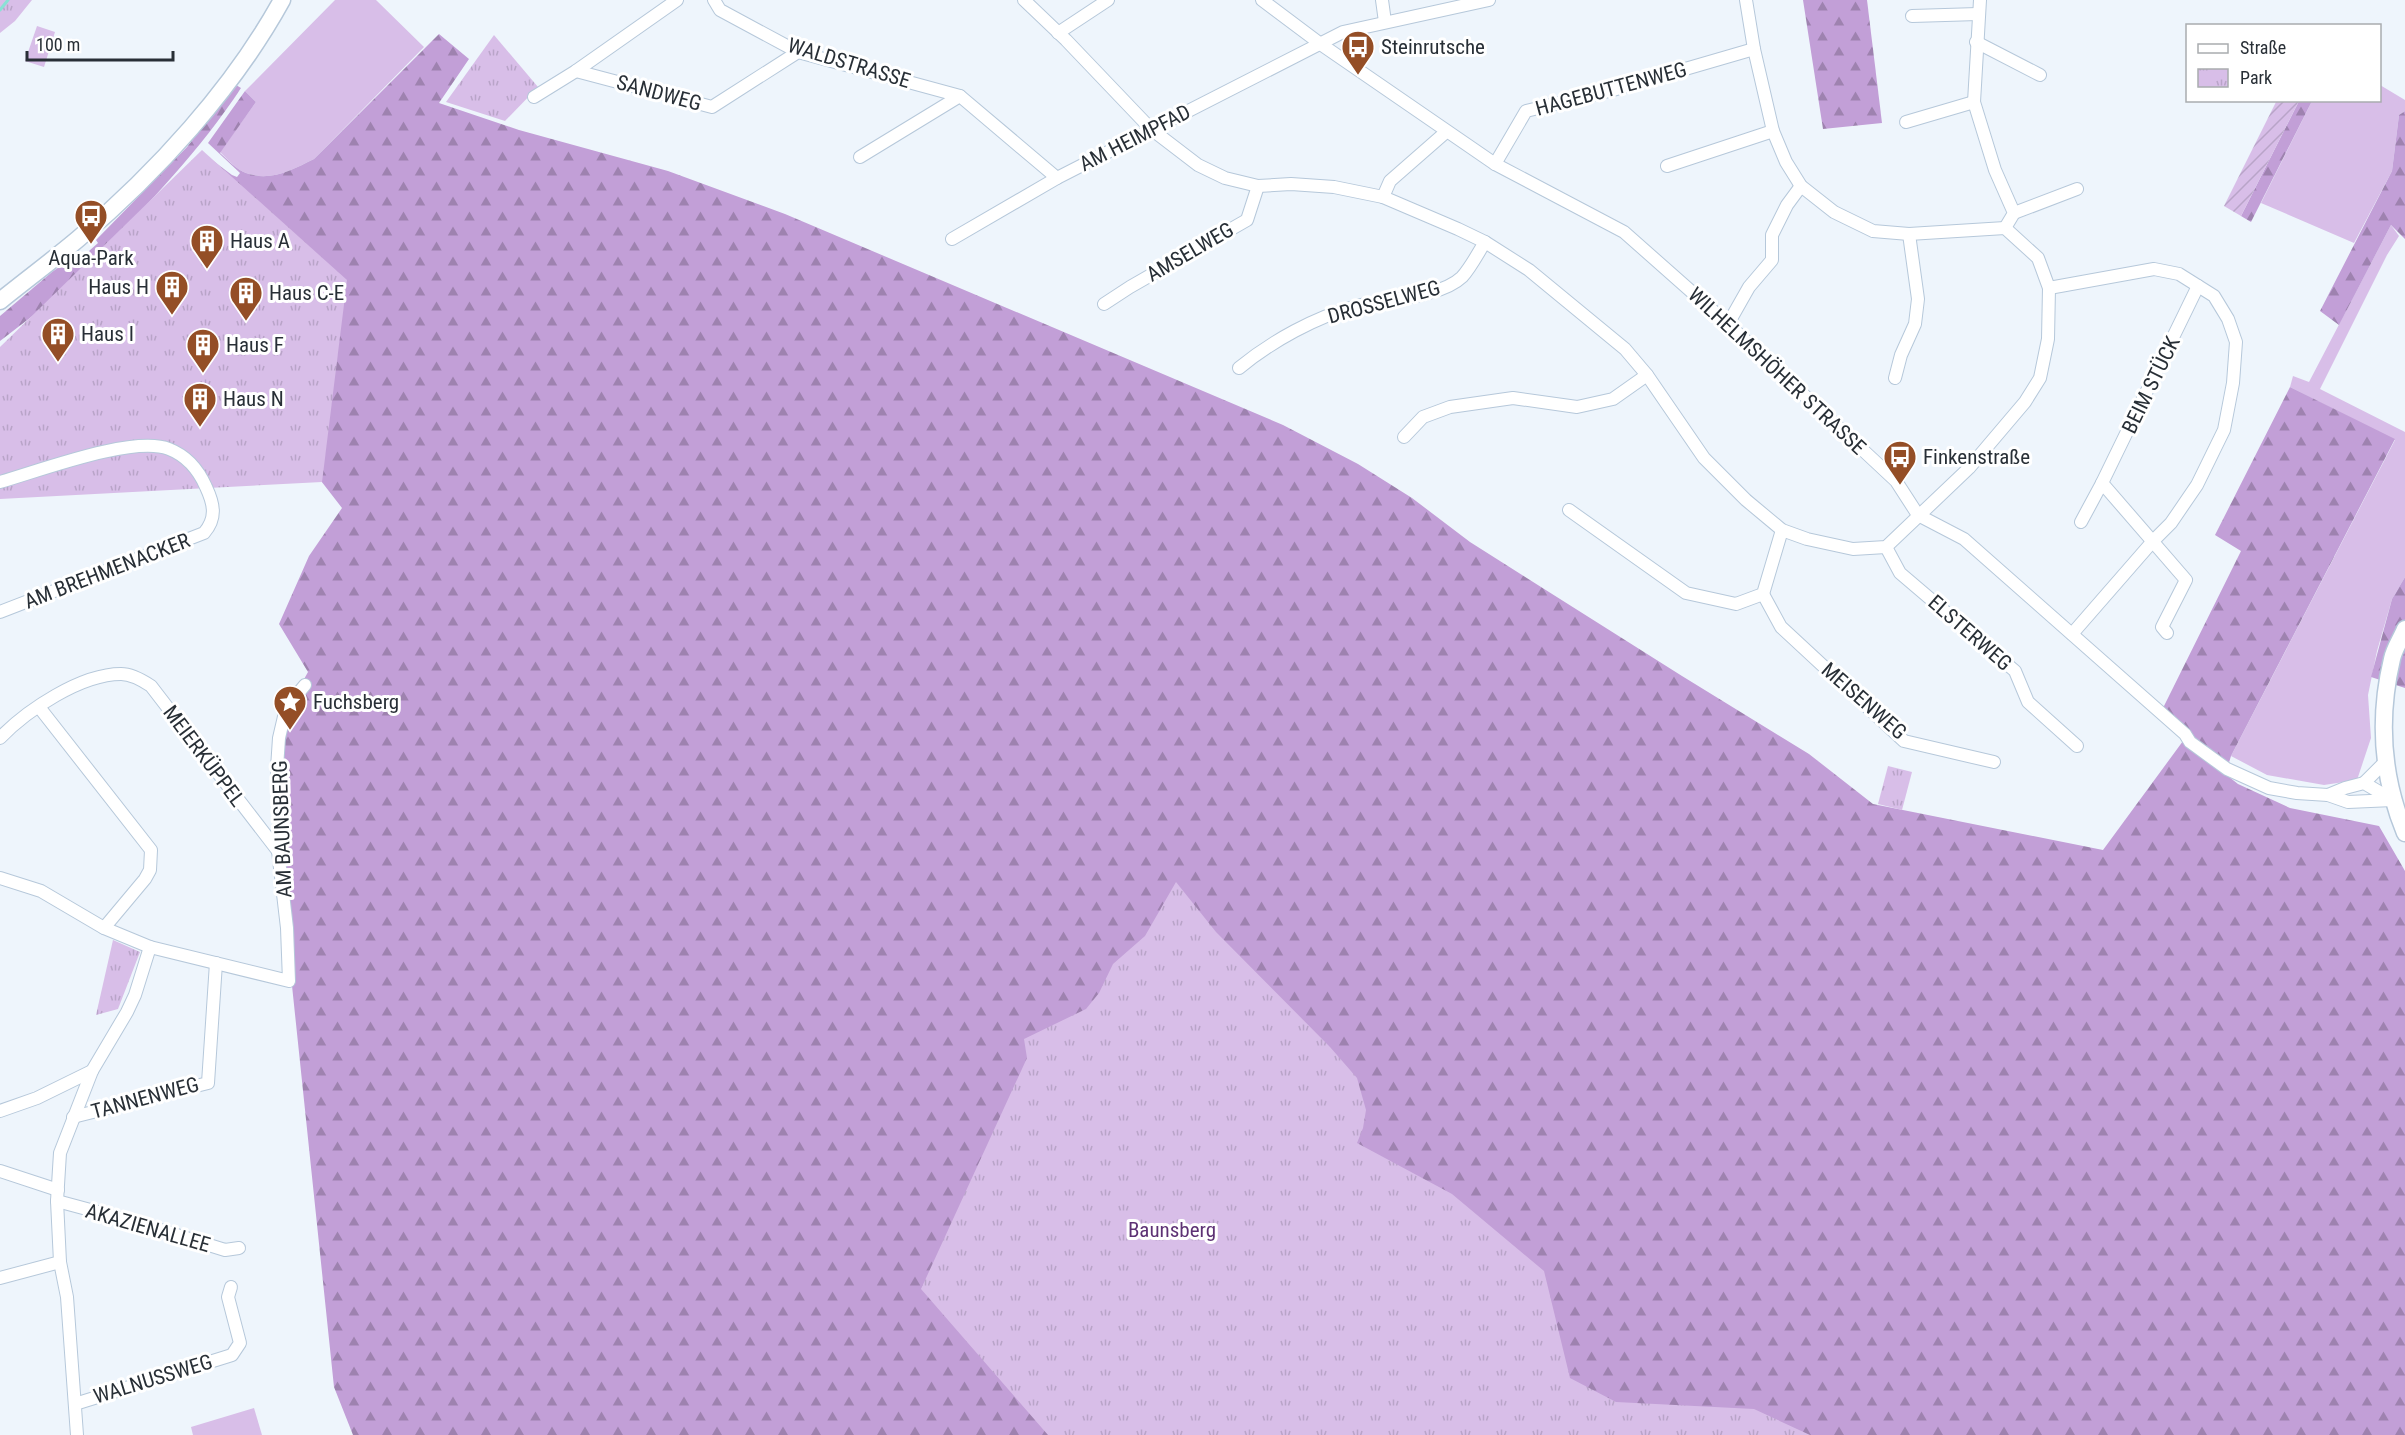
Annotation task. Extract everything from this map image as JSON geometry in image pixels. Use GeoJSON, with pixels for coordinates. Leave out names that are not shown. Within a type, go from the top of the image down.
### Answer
{"type":"FeatureCollection","features":[{"type":"Feature","properties":{"kind":"main road"},"geometry":{"type":"LineString","coordinates":[[0,302],[100,220],[185,134],[265,30],[282,0]]}},
{"type":"Feature","properties":{"kind":"main road"},"geometry":{"type":"LineString","coordinates":[[2405,629],[2392,657],[2383,720],[2385,762],[2393,800],[2405,833]]}},
{"type":"Feature","properties":{"kind":"street"},"geometry":{"type":"LineString","coordinates":[[534,98],[677,0]]}},
{"type":"Feature","properties":{"kind":"street","name":"WALDSTRASSE"},"geometry":{"type":"LineString","coordinates":[[714,0],[720,10],[798,52],[960,96],[1057,178]]}},
{"type":"Feature","properties":{"kind":"street"},"geometry":{"type":"LineString","coordinates":[[1024,0],[1151,129],[1198,165],[1225,178],[1258,186],[1291,184],[1334,187],[1383,197],[1485,242],[1529,270],[1625,349],[1647,375],[1704,459],[1746,500],[1782,530],[1807,539],[1853,549],[1886,547],[1969,468],[2025,402],[2040,378],[2049,339],[2049,288],[2038,258],[2005,228],[1909,234],[1873,231],[1834,212],[1801,186],[1786,162],[1773,131],[1754,49],[1746,0]]}},
{"type":"Feature","properties":{"kind":"street"},"geometry":{"type":"LineString","coordinates":[[1058,33],[1108,0]]}},
{"type":"Feature","properties":{"kind":"street","name":"WILHELMSHÖHER STRASSE"},"geometry":{"type":"LineString","coordinates":[[1262,0],[1322,45],[1495,164],[1624,232],[1728,324],[1896,481],[1918,515],[1964,539],[2185,734],[2190,742],[2227,768],[2269,788],[2297,794],[2328,795],[2348,802],[2393,800]]}},
{"type":"Feature","properties":{"kind":"street"},"geometry":{"type":"LineString","coordinates":[[1382,0],[1385,21]]}},
{"type":"Feature","properties":{"kind":"street"},"geometry":{"type":"LineString","coordinates":[[1322,45],[1343,32],[1489,0]]}},
{"type":"Feature","properties":{"kind":"street"},"geometry":{"type":"LineString","coordinates":[[1980,0],[1974,102],[1995,170],[2014,213]]}},
{"type":"Feature","properties":{"kind":"street"},"geometry":{"type":"LineString","coordinates":[[1912,16],[1978,14]]}},
{"type":"Feature","properties":{"kind":"street"},"geometry":{"type":"LineString","coordinates":[[1976,42],[2040,75]]}},
{"type":"Feature","properties":{"kind":"street","name":"AM HEIMPFAD"},"geometry":{"type":"LineString","coordinates":[[952,239],[1057,178],[1322,45]]}},
{"type":"Feature","properties":{"kind":"street","name":"HAGEBUTTENWEG"},"geometry":{"type":"LineString","coordinates":[[1495,164],[1526,111],[1613,90],[1754,49]]}},
{"type":"Feature","properties":{"kind":"street","name":"SANDWEG"},"geometry":{"type":"LineString","coordinates":[[576,71],[712,107],[798,52]]}},
{"type":"Feature","properties":{"kind":"street","name":"WALDSTRASSE"},"geometry":{"type":"LineString","coordinates":[[860,157],[960,96]]}},
{"type":"Feature","properties":{"kind":"street"},"geometry":{"type":"LineString","coordinates":[[1906,122],[1974,102]]}},
{"type":"Feature","properties":{"kind":"street"},"geometry":{"type":"LineString","coordinates":[[1667,166],[1773,131]]}},
{"type":"Feature","properties":{"kind":"street"},"geometry":{"type":"LineString","coordinates":[[1383,197],[1390,181],[1446,132]]}},
{"type":"Feature","properties":{"kind":"street","name":"AMSELWEG"},"geometry":{"type":"LineString","coordinates":[[1104,304],[1246,220],[1258,186]]}},
{"type":"Feature","properties":{"kind":"street"},"geometry":{"type":"LineString","coordinates":[[1728,324],[1749,287],[1772,260],[1773,235],[1787,205],[1801,186]]}},
{"type":"Feature","properties":{"kind":"street"},"geometry":{"type":"LineString","coordinates":[[2005,228],[2014,213],[2077,189]]}},
{"type":"Feature","properties":{"kind":"street"},"geometry":{"type":"LineString","coordinates":[[1895,378],[1901,355],[1915,324],[1918,299],[1909,234]]}},
{"type":"Feature","properties":{"kind":"street","name":"DROSSELWEG"},"geometry":{"type":"LineString","coordinates":[[1239,368],[1262,350],[1316,321],[1355,306],[1441,289],[1462,277],[1485,242]]}},
{"type":"Feature","properties":{"kind":"street"},"geometry":{"type":"LineString","coordinates":[[2049,288],[2154,269],[2179,274],[2214,296],[2228,319],[2236,342],[2234,383],[2224,430],[2196,485],[2171,523],[2152,541],[2072,633]]}},
{"type":"Feature","properties":{"kind":"street","name":"BEIM STÜCK"},"geometry":{"type":"LineString","coordinates":[[2081,522],[2198,286]]}},
{"type":"Feature","properties":{"kind":"street"},"geometry":{"type":"LineString","coordinates":[[1404,437],[1423,417],[1450,407],[1513,398],[1577,407],[1612,399],[1647,375]]}},
{"type":"Feature","properties":{"kind":"street","name":"AM BREHMENACKER"},"geometry":{"type":"LineString","coordinates":[[0,482],[133,446],[167,448],[180,454],[194,466],[211,498],[214,512],[211,525],[204,533],[0,612]]}},
{"type":"Feature","properties":{"kind":"street"},"geometry":{"type":"LineString","coordinates":[[2102,483],[2186,580],[2162,627],[2167,633]]}},
{"type":"Feature","properties":{"kind":"street"},"geometry":{"type":"LineString","coordinates":[[1569,510],[1686,593],[1736,604],[1763,594],[1782,530]]}},
{"type":"Feature","properties":{"kind":"street","name":"ELSTERWEG"},"geometry":{"type":"LineString","coordinates":[[1886,547],[1900,573],[2014,671],[2028,702],[2077,746]]}},
{"type":"Feature","properties":{"kind":"street","name":"MEISENWEG"},"geometry":{"type":"LineString","coordinates":[[1763,594],[1781,627],[1904,741],[1994,762]]}},
{"type":"Feature","properties":{"kind":"street","name":"MEIERKÜPPEL"},"geometry":{"type":"LineString","coordinates":[[39,707],[101,676],[121,674],[132,676],[151,686],[278,851]]}},
{"type":"Feature","properties":{"kind":"street","name":"AM BAUNSBERG"},"geometry":{"type":"LineString","coordinates":[[216,963],[289,981],[287,928],[278,851],[282,838],[277,768],[279,738],[286,708],[305,685]]}},
{"type":"Feature","properties":{"kind":"street"},"geometry":{"type":"LineString","coordinates":[[0,738],[39,707],[151,850],[150,870],[145,879],[104,928]]}},
{"type":"Feature","properties":{"kind":"street","name":"WILHELMSHÖHER STRASSE"},"geometry":{"type":"LineString","coordinates":[[2328,795],[2364,783],[2385,762]]}},
{"type":"Feature","properties":{"kind":"street"},"geometry":{"type":"LineString","coordinates":[[2364,783],[2393,800]]}},
{"type":"Feature","properties":{"kind":"street"},"geometry":{"type":"LineString","coordinates":[[0,878],[41,891],[104,928],[150,947],[216,963]]}},
{"type":"Feature","properties":{"kind":"street","name":"AKAZIENALLEE"},"geometry":{"type":"LineString","coordinates":[[77,1435],[66,1297],[60,1262],[58,1196],[60,1153],[93,1071],[131,1004],[150,947]]}},
{"type":"Feature","properties":{"kind":"street","name":"TANNENWEG"},"geometry":{"type":"LineString","coordinates":[[73,1117],[208,1083],[216,963]]}},
{"type":"Feature","properties":{"kind":"street"},"geometry":{"type":"LineString","coordinates":[[0,1111],[37,1098],[93,1071]]}},
{"type":"Feature","properties":{"kind":"street","name":"AKAZIENALLEE"},"geometry":{"type":"LineString","coordinates":[[0,1171],[58,1196],[146,1226],[225,1250],[239,1248]]}},
{"type":"Feature","properties":{"kind":"street"},"geometry":{"type":"LineString","coordinates":[[0,1278],[60,1262]]}},
{"type":"Feature","properties":{"kind":"street","name":"WALNUSSWEG"},"geometry":{"type":"LineString","coordinates":[[75,1404],[232,1355],[240,1343],[228,1297],[231,1287]]}},
{"type":"Feature","properties":{"kind":"green space"},"geometry":{"type":"Polygon","coordinates":[[[0,0],[32,0],[15,21],[0,33],[0,0]]]}},
{"type":"Feature","properties":{"kind":"green space"},"geometry":{"type":"Polygon","coordinates":[[[335,0],[376,0],[424,47],[314,159],[281,174],[264,176],[243,172],[220,152],[256,102],[245,91],[335,0]]]}},
{"type":"Feature","properties":{"kind":"green space"},"geometry":{"type":"Polygon","coordinates":[[[1803,0],[1867,0],[1882,123],[1823,129],[1803,0]]]}},
{"type":"Feature","properties":{"kind":"green space"},"geometry":{"type":"Polygon","coordinates":[[[37,26],[55,32],[44,67],[25,61],[37,26]]]}},
{"type":"Feature","properties":{"kind":"green space"},"geometry":{"type":"Polygon","coordinates":[[[439,34],[469,59],[439,103],[519,130],[668,171],[785,214],[1283,425],[1358,464],[1412,498],[1470,542],[1809,754],[1873,804],[2103,850],[2183,741],[2238,784],[2290,808],[2379,826],[2405,871],[2405,1435],[353,1435],[334,1387],[275,823],[288,708],[308,672],[279,624],[309,556],[342,508],[311,468],[212,160],[232,175],[237,177],[240,173],[208,143],[245,91],[256,102],[220,153],[246,173],[264,176],[281,174],[314,159],[439,34]]]}},
{"type":"Feature","properties":{"kind":"green space"},"geometry":{"type":"Polygon","coordinates":[[[494,35],[538,87],[505,121],[446,102],[494,35]]]}},
{"type":"Feature","properties":{"kind":"green space"},"geometry":{"type":"Polygon","coordinates":[[[236,85],[241,88],[208,134],[153,198],[95,259],[89,251],[98,243],[96,240],[187,147],[236,85]]]}},
{"type":"Feature","properties":{"kind":"green space"},"geometry":{"type":"Polygon","coordinates":[[[2381,86],[2405,100],[2405,111],[2399,115],[2392,171],[2354,243],[2261,203],[2312,102],[2381,102],[2381,86]]]}},
{"type":"Feature","properties":{"kind":"green space"},"geometry":{"type":"Polygon","coordinates":[[[2276,102],[2298,102],[2241,216],[2224,206],[2276,102]]]}},
{"type":"Feature","properties":{"kind":"green space"},"geometry":{"type":"Polygon","coordinates":[[[2298,102],[2311,102],[2251,222],[2241,216],[2298,102]]]}},
{"type":"Feature","properties":{"kind":"green space"},"geometry":{"type":"Polygon","coordinates":[[[2405,111],[2405,239],[2391,225],[2339,325],[2320,311],[2392,171],[2399,115],[2405,111]]]}},
{"type":"Feature","properties":{"kind":"green space"},"geometry":{"type":"Polygon","coordinates":[[[202,150],[347,280],[322,482],[0,499],[0,347],[202,150]]]}},
{"type":"Feature","properties":{"kind":"green space"},"geometry":{"type":"Polygon","coordinates":[[[2391,225],[2399,236],[2387,255],[2320,389],[2405,432],[2405,577],[2392,599],[2377,651],[2368,695],[2371,738],[2357,780],[2324,785],[2267,775],[2231,756],[2395,440],[2290,387],[2293,376],[2309,382],[2391,225]]]}},
{"type":"Feature","properties":{"kind":"green space"},"geometry":{"type":"Polygon","coordinates":[[[76,255],[85,260],[86,267],[39,311],[0,341],[0,316],[76,255]]]}},
{"type":"Feature","properties":{"kind":"green space"},"geometry":{"type":"Polygon","coordinates":[[[2290,387],[2395,439],[2231,756],[2227,769],[2155,716],[2164,706],[2241,551],[2215,535],[2290,387]]]}},
{"type":"Feature","properties":{"kind":"green space"},"geometry":{"type":"Polygon","coordinates":[[[2405,577],[2405,688],[2371,677],[2392,599],[2405,577]]]}},
{"type":"Feature","properties":{"kind":"green space"},"geometry":{"type":"Polygon","coordinates":[[[1888,766],[1912,772],[1902,810],[1878,804],[1888,766]]]}},
{"type":"Feature","properties":{"kind":"green space","name":"Baunsberg"},"geometry":{"type":"Polygon","coordinates":[[[1176,882],[1216,932],[1330,1047],[1357,1078],[1366,1110],[1363,1128],[1357,1143],[1452,1194],[1544,1271],[1570,1378],[1616,1402],[1754,1409],[1810,1435],[1048,1435],[921,1289],[1027,1058],[1024,1039],[1086,1009],[1099,993],[1113,964],[1145,936],[1176,882]]]}},
{"type":"Feature","properties":{"kind":"green space"},"geometry":{"type":"Polygon","coordinates":[[[113,940],[140,952],[118,1009],[96,1015],[113,940]]]}},
{"type":"Feature","properties":{"kind":"green space"},"geometry":{"type":"Polygon","coordinates":[[[254,1408],[262,1435],[193,1435],[191,1427],[254,1408]]]}},
{"type":"Feature","properties":{"kind":"waterway"},"geometry":{"type":"LineString","coordinates":[[0,10],[8,0]]}},
{"type":"Feature","properties":{"kind":"place","name":"Steinrutsche"},"geometry":{"type":"Point","coordinates":[1358,76]}},
{"type":"Feature","properties":{"kind":"place","name":"Aqua-Park"},"geometry":{"type":"Point","coordinates":[91,245]}},
{"type":"Feature","properties":{"kind":"place","name":"Haus A"},"geometry":{"type":"Point","coordinates":[207,270]}},
{"type":"Feature","properties":{"kind":"place","name":"Haus H"},"geometry":{"type":"Point","coordinates":[172,316]}},
{"type":"Feature","properties":{"kind":"place","name":"Haus C-E"},"geometry":{"type":"Point","coordinates":[246,322]}},
{"type":"Feature","properties":{"kind":"place","name":"Haus I"},"geometry":{"type":"Point","coordinates":[58,363]}},
{"type":"Feature","properties":{"kind":"place","name":"Haus F"},"geometry":{"type":"Point","coordinates":[203,374]}},
{"type":"Feature","properties":{"kind":"place","name":"Haus N"},"geometry":{"type":"Point","coordinates":[200,428]}},
{"type":"Feature","properties":{"kind":"place","name":"Finkenstraße"},"geometry":{"type":"Point","coordinates":[1900,486]}},
{"type":"Feature","properties":{"kind":"place","name":"Fuchsberg"},"geometry":{"type":"Point","coordinates":[290,731]}}]}
